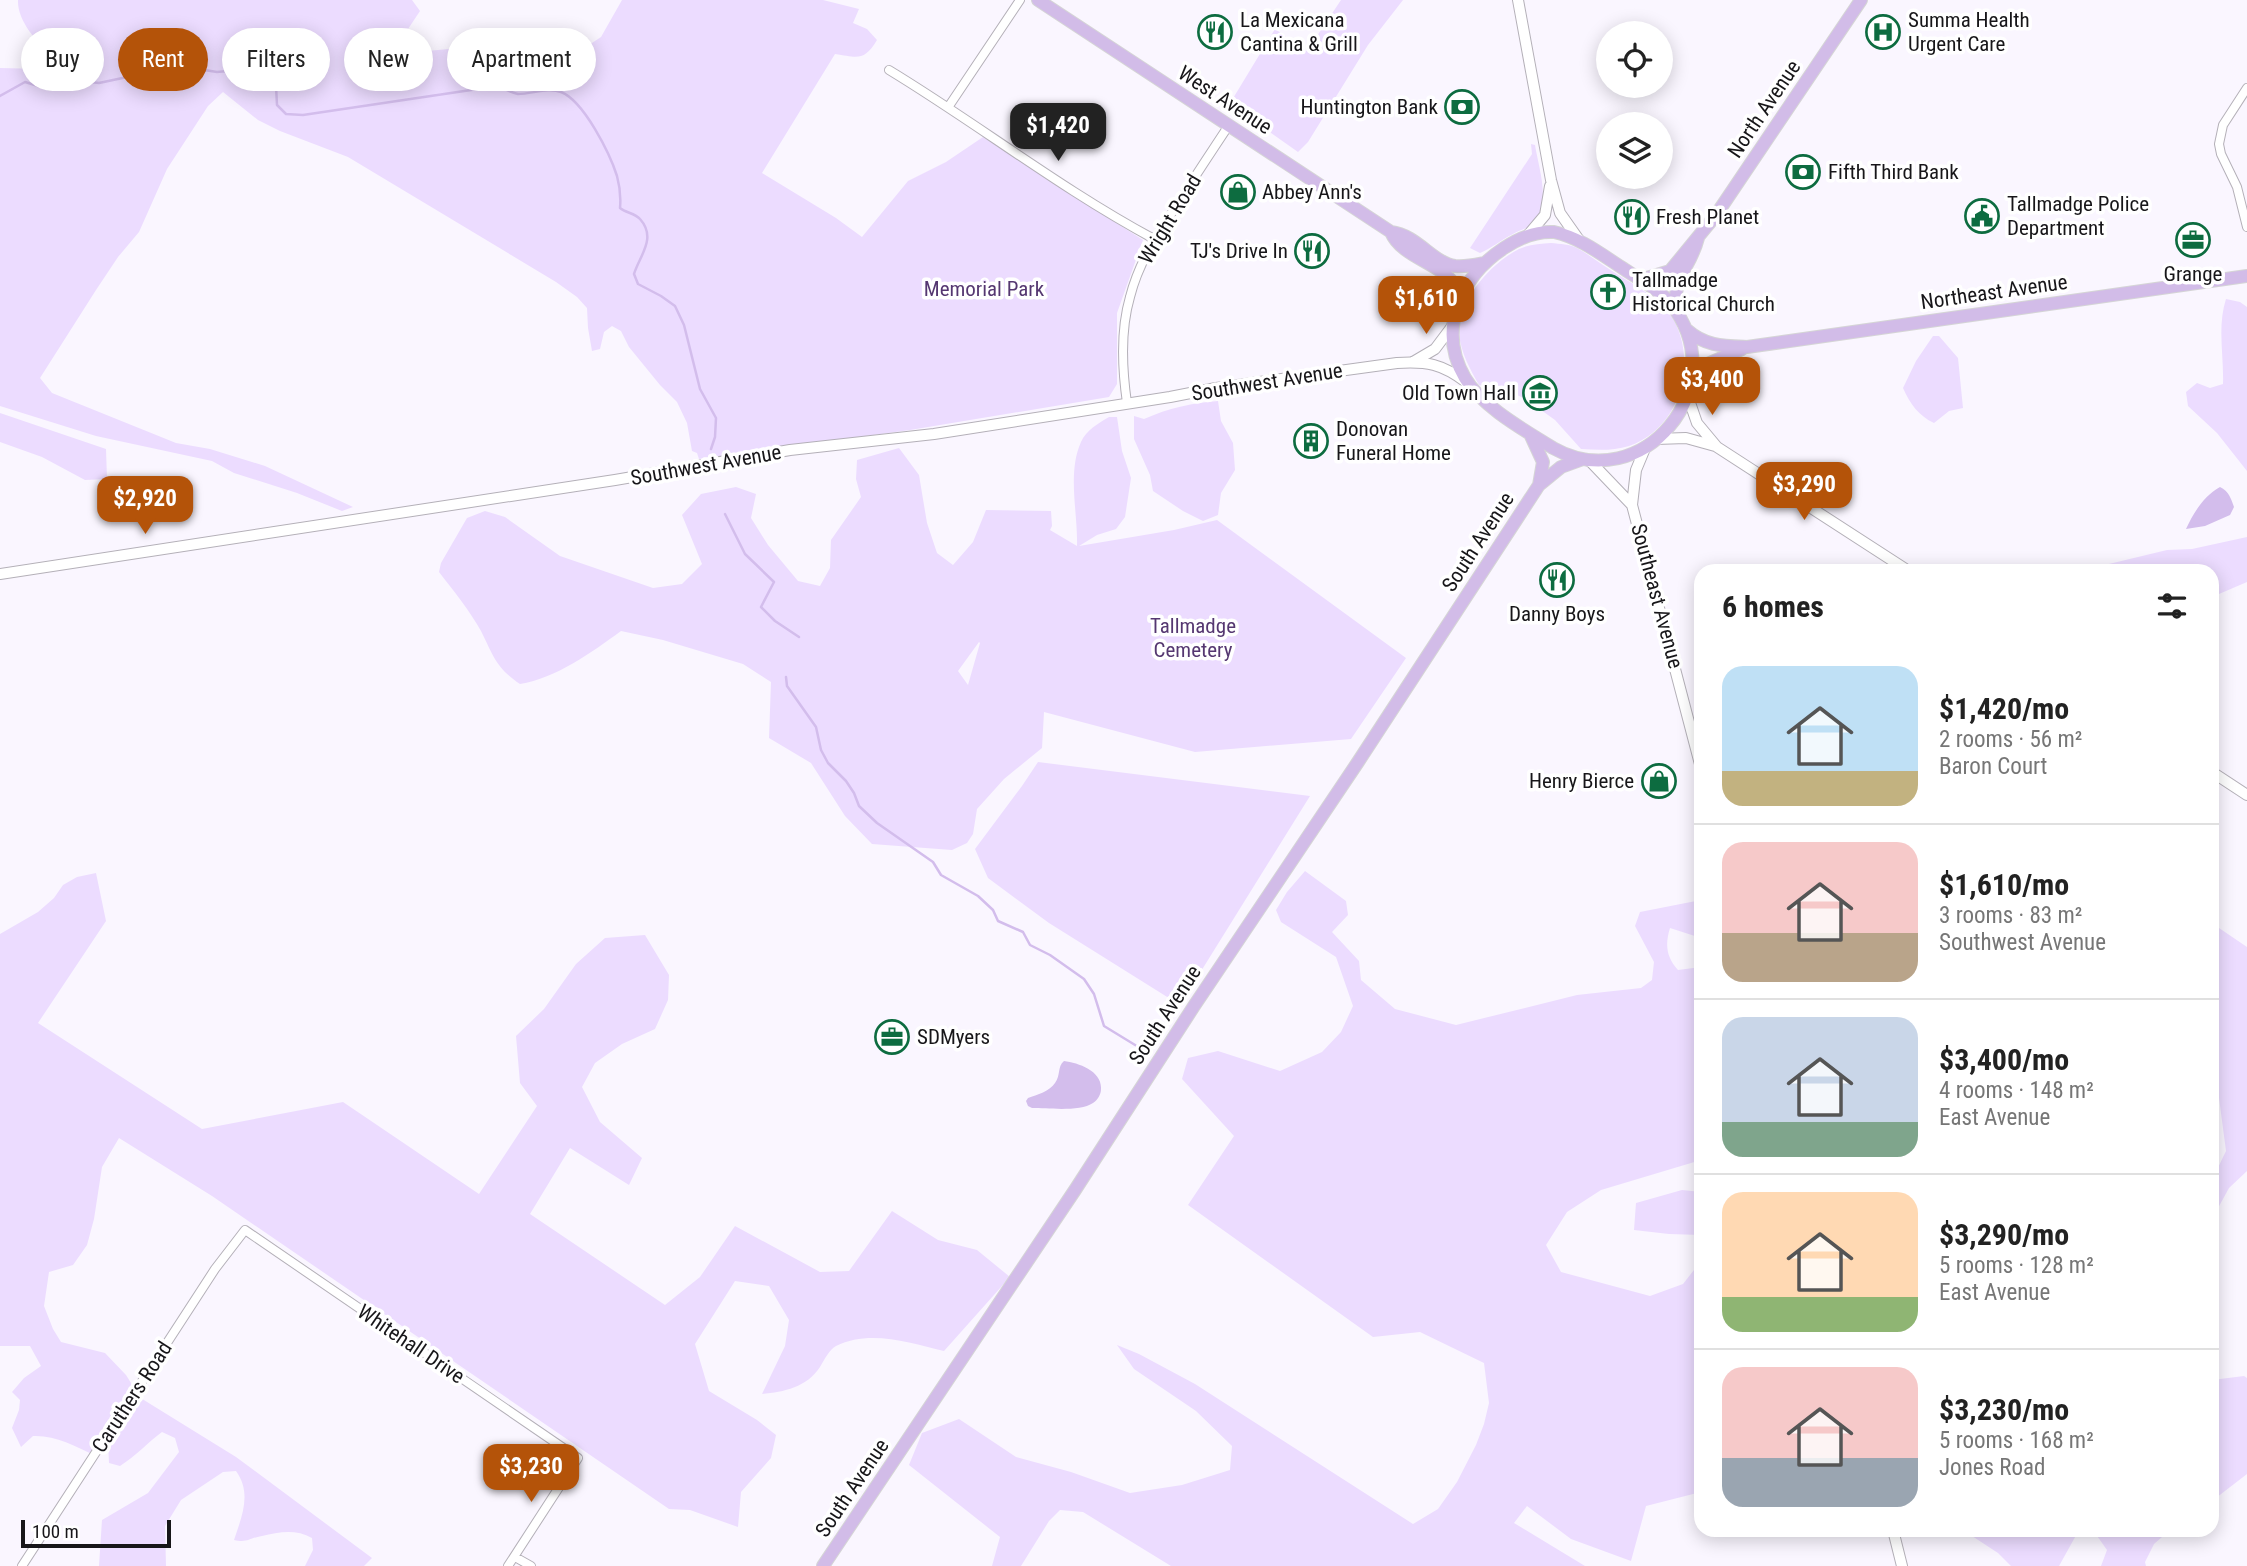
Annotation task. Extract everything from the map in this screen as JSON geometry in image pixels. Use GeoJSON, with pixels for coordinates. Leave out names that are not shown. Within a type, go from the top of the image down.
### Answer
{"type":"FeatureCollection","features":[{"type":"Feature","properties":{"kind":"main road","name":"West Avenue"},"geometry":{"type":"LineString","coordinates":[[1038,0],[1391,232],[1407,236],[1453,266],[1484,263]]}},
{"type":"Feature","properties":{"kind":"main road","name":"North Avenue"},"geometry":{"type":"LineString","coordinates":[[1640,280],[1670,271],[1698,238],[1861,0]]}},
{"type":"Feature","properties":{"kind":"main road","name":"West Avenue"},"geometry":{"type":"LineString","coordinates":[[1391,232],[1400,247],[1453,283],[1458,304]]}},
{"type":"Feature","properties":{"kind":"main road"},"geometry":{"type":"LineString","coordinates":[[1554,232],[1578,240],[1663,296],[1687,329],[1693,349],[1693,374],[1688,397],[1675,419],[1651,443],[1621,457],[1586,459],[1559,452],[1489,404],[1468,384],[1455,355],[1453,325],[1458,304],[1467,283],[1484,263],[1503,248],[1528,235],[1554,232]]}},
{"type":"Feature","properties":{"kind":"main road","name":"North Avenue"},"geometry":{"type":"LineString","coordinates":[[1677,312],[1675,289],[1694,253],[1698,238]]}},
{"type":"Feature","properties":{"kind":"main road","name":"Northeast Avenue"},"geometry":{"type":"LineString","coordinates":[[1687,329],[1699,339],[1711,344],[1747,347],[2247,276]]}},
{"type":"Feature","properties":{"kind":"main road","name":"Northeast Avenue"},"geometry":{"type":"LineString","coordinates":[[1693,374],[1719,358],[1747,347]]}},
{"type":"Feature","properties":{"kind":"main road","name":"South Avenue"},"geometry":{"type":"LineString","coordinates":[[1530,433],[1543,462],[1539,485]]}},
{"type":"Feature","properties":{"kind":"main road","name":"South Avenue"},"geometry":{"type":"LineString","coordinates":[[823,1566],[1539,485],[1560,467],[1586,459]]}},
{"type":"Feature","properties":{"kind":"street"},"geometry":{"type":"LineString","coordinates":[[949,106],[1020,0]]}},
{"type":"Feature","properties":{"kind":"street"},"geometry":{"type":"LineString","coordinates":[[1518,0],[1558,209],[1578,240]]}},
{"type":"Feature","properties":{"kind":"street"},"geometry":{"type":"LineString","coordinates":[[889,70],[949,106],[975,127],[1123,222],[1154,239]]}},
{"type":"Feature","properties":{"kind":"street"},"geometry":{"type":"LineString","coordinates":[[2247,88],[2223,125],[2219,144],[2237,187],[2247,227]]}},
{"type":"Feature","properties":{"kind":"street","name":"Wright Road"},"geometry":{"type":"LineString","coordinates":[[1127,403],[1122,359],[1129,297],[1154,239],[1228,125]]}},
{"type":"Feature","properties":{"kind":"street"},"geometry":{"type":"LineString","coordinates":[[1528,235],[1545,215],[1551,180]]}},
{"type":"Feature","properties":{"kind":"street","name":"Southwest Avenue"},"geometry":{"type":"LineString","coordinates":[[1413,362],[1435,349],[1453,325]]}},
{"type":"Feature","properties":{"kind":"street","name":"Southwest Avenue"},"geometry":{"type":"LineString","coordinates":[[0,574],[615,480],[790,450],[934,434],[1216,388],[1413,362],[1440,366],[1468,384]]}},
{"type":"Feature","properties":{"kind":"street"},"geometry":{"type":"LineString","coordinates":[[1688,397],[1697,423],[1717,447]]}},
{"type":"Feature","properties":{"kind":"street"},"geometry":{"type":"LineString","coordinates":[[1651,443],[1695,439],[1717,447],[1898,564]]}},
{"type":"Feature","properties":{"kind":"street","name":"Southeast Avenue"},"geometry":{"type":"LineString","coordinates":[[1632,505],[1636,470],[1651,443]]}},
{"type":"Feature","properties":{"kind":"street","name":"Southeast Avenue"},"geometry":{"type":"LineString","coordinates":[[1586,459],[1619,488],[1632,505],[1694,719]]}},
{"type":"Feature","properties":{"kind":"street"},"geometry":{"type":"LineString","coordinates":[[2219,777],[2247,795]]}},
{"type":"Feature","properties":{"kind":"street","name":"Whitehall Drive"},"geometry":{"type":"LineString","coordinates":[[245,1230],[578,1458],[515,1556]]}},
{"type":"Feature","properties":{"kind":"street","name":"Caruthers Road"},"geometry":{"type":"LineString","coordinates":[[22,1566],[215,1269],[245,1230]]}},
{"type":"Feature","properties":{"kind":"street"},"geometry":{"type":"LineString","coordinates":[[1895,1537],[1902,1566]]}},
{"type":"Feature","properties":{"kind":"street"},"geometry":{"type":"LineString","coordinates":[[508,1566],[515,1556],[531,1566]]}},
{"type":"Feature","properties":{"kind":"green space","name":"Memorial Park"},"geometry":{"type":"Polygon","coordinates":[[[18,0],[412,0],[420,11],[409,28],[344,28],[344,91],[433,91],[433,50],[447,49],[447,91],[596,91],[596,40],[601,37],[622,0],[823,0],[859,9],[853,23],[867,29],[877,40],[864,55],[835,54],[762,173],[862,237],[908,181],[946,162],[983,137],[1143,240],[1117,313],[1117,384],[1109,397],[910,430],[699,459],[697,453],[692,451],[687,423],[677,402],[629,347],[621,331],[612,326],[604,332],[600,349],[592,351],[587,308],[577,297],[348,157],[258,120],[223,92],[208,106],[167,169],[139,232],[118,257],[40,378],[52,393],[176,443],[210,449],[265,466],[353,507],[342,511],[234,473],[212,461],[96,436],[0,406],[0,68],[21,68],[21,91],[104,91],[104,28],[28,28],[18,0]]]}},
{"type":"Feature","properties":{"kind":"green space"},"geometry":{"type":"Polygon","coordinates":[[[1341,0],[1403,0],[1368,45],[1308,142],[1298,152],[1250,118],[1232,100],[1275,29],[1307,51],[1341,0]]]}},
{"type":"Feature","properties":{"kind":"green space"},"geometry":{"type":"Polygon","coordinates":[[[1531,144],[1535,145],[1542,186],[1543,197],[1538,216],[1530,226],[1480,253],[1470,248],[1532,154],[1531,144]]]}},
{"type":"Feature","properties":{"kind":"green space"},"geometry":{"type":"Polygon","coordinates":[[[1551,243],[1577,248],[1643,290],[1666,309],[1678,329],[1682,342],[1684,374],[1675,404],[1657,429],[1629,446],[1599,450],[1581,449],[1555,420],[1541,410],[1556,388],[1539,376],[1524,398],[1479,385],[1464,354],[1459,334],[1460,321],[1478,284],[1508,255],[1531,245],[1551,243]]]}},
{"type":"Feature","properties":{"kind":"green space"},"geometry":{"type":"Polygon","coordinates":[[[2226,299],[2240,302],[2247,307],[2247,471],[2217,433],[2188,406],[2186,392],[2197,383],[2210,388],[2223,384],[2221,331],[2226,299]]]}},
{"type":"Feature","properties":{"kind":"green space"},"geometry":{"type":"Polygon","coordinates":[[[1933,336],[1939,336],[1958,358],[1963,408],[1949,411],[1934,423],[1915,409],[1903,388],[1916,361],[1933,336]]]}},
{"type":"Feature","properties":{"kind":"green space"},"geometry":{"type":"Polygon","coordinates":[[[1218,401],[1221,421],[1233,443],[1235,470],[1221,493],[1218,515],[1203,521],[1153,491],[1150,475],[1134,439],[1134,416],[1144,419],[1180,407],[1218,401]]]}},
{"type":"Feature","properties":{"kind":"green space"},"geometry":{"type":"Polygon","coordinates":[[[0,413],[106,449],[107,479],[85,480],[42,457],[0,442],[0,413]]]}},
{"type":"Feature","properties":{"kind":"green space","name":"Tallmadge Cemetery"},"geometry":{"type":"Polygon","coordinates":[[[1109,417],[1117,417],[1122,451],[1131,478],[1125,517],[1116,529],[1097,535],[1079,546],[1217,520],[1406,658],[1351,739],[1195,752],[1044,712],[1042,748],[1004,779],[977,809],[973,834],[967,843],[952,850],[872,844],[845,816],[811,763],[769,738],[771,682],[743,664],[663,640],[621,631],[560,670],[520,684],[500,667],[472,616],[439,572],[441,563],[467,518],[485,511],[505,517],[560,556],[653,588],[682,584],[702,564],[682,515],[701,494],[736,487],[756,494],[751,518],[768,545],[798,581],[820,586],[830,568],[831,540],[861,497],[856,479],[857,460],[899,448],[919,475],[927,523],[937,553],[953,565],[973,542],[986,510],[1051,511],[1050,530],[1077,546],[1074,480],[1077,454],[1086,434],[1109,417]],[[980,643],[958,671],[968,685],[980,643]]]}},
{"type":"Feature","properties":{"kind":"green space"},"geometry":{"type":"Polygon","coordinates":[[[2247,537],[2247,582],[2219,594],[2219,564],[2109,564],[2167,550],[2192,549],[2247,537]]]}},
{"type":"Feature","properties":{"kind":"green space"},"geometry":{"type":"Polygon","coordinates":[[[1038,762],[1310,796],[1180,1005],[1049,923],[988,878],[975,849],[1038,762]]]}},
{"type":"Feature","properties":{"kind":"green space"},"geometry":{"type":"Polygon","coordinates":[[[1305,871],[1346,901],[1348,915],[1332,932],[1359,961],[1361,980],[1395,1009],[1456,1025],[1577,995],[1641,988],[1652,980],[1654,962],[1635,926],[1640,912],[1694,901],[1694,936],[1670,928],[1667,945],[1671,960],[1678,970],[1694,968],[1694,1162],[1601,1190],[1567,1212],[1546,1245],[1561,1272],[1650,1296],[1683,1284],[1694,1270],[1694,1494],[1646,1506],[1631,1561],[1571,1539],[1527,1506],[1514,1523],[1585,1566],[1171,1566],[1083,1512],[1060,1510],[1049,1521],[1021,1566],[992,1566],[1000,1537],[909,1465],[922,1433],[959,1419],[1016,1457],[1071,1472],[1130,1493],[1182,1485],[1230,1470],[1232,1446],[1196,1411],[1134,1369],[1117,1345],[1195,1384],[1413,1524],[1438,1509],[1457,1482],[1476,1445],[1489,1403],[1484,1363],[1420,1332],[1373,1337],[1188,1205],[1234,1136],[1182,1079],[1188,1058],[1218,1051],[1280,1071],[1322,1052],[1341,1032],[1353,1006],[1336,957],[1281,922],[1276,910],[1305,871]]]}},
{"type":"Feature","properties":{"kind":"green space"},"geometry":{"type":"Polygon","coordinates":[[[96,873],[106,921],[38,1023],[202,1129],[343,1102],[479,1194],[537,1106],[520,1083],[516,1036],[544,1009],[576,964],[605,938],[645,935],[669,975],[668,1000],[655,1029],[622,1044],[595,1063],[582,1087],[600,1122],[642,1158],[629,1185],[570,1148],[530,1214],[665,1305],[700,1277],[735,1226],[820,1272],[849,1271],[892,1211],[938,1240],[977,1250],[1010,1277],[944,1351],[890,1339],[862,1338],[849,1341],[834,1347],[815,1374],[802,1384],[779,1392],[762,1394],[785,1346],[789,1320],[769,1286],[735,1281],[695,1344],[709,1391],[757,1420],[776,1435],[771,1458],[741,1492],[738,1527],[690,1510],[669,1509],[212,1196],[119,1138],[102,1167],[87,1245],[73,1265],[49,1272],[44,1306],[61,1342],[105,1353],[126,1375],[136,1391],[94,1455],[65,1442],[41,1436],[33,1436],[21,1447],[12,1428],[20,1400],[12,1392],[24,1378],[41,1366],[30,1346],[0,1346],[0,934],[38,912],[54,898],[63,885],[77,877],[96,873]]]}},
{"type":"Feature","properties":{"kind":"green space"},"geometry":{"type":"Polygon","coordinates":[[[2219,928],[2247,947],[2247,1171],[2229,1188],[2219,1206],[2219,1166],[2226,1151],[2219,1098],[2219,928]]]}},
{"type":"Feature","properties":{"kind":"green space"},"geometry":{"type":"Polygon","coordinates":[[[1682,1190],[1694,1191],[1694,1235],[1634,1230],[1636,1203],[1682,1190]]]}},
{"type":"Feature","properties":{"kind":"green space"},"geometry":{"type":"Polygon","coordinates":[[[2244,1376],[2247,1378],[2247,1474],[2219,1496],[2219,1379],[2244,1376]]]}},
{"type":"Feature","properties":{"kind":"green space"},"geometry":{"type":"Polygon","coordinates":[[[139,1397],[236,1457],[372,1558],[364,1566],[305,1566],[313,1550],[312,1538],[306,1535],[294,1532],[246,1541],[234,1540],[245,1496],[236,1471],[223,1472],[181,1500],[165,1526],[166,1566],[99,1566],[102,1520],[148,1493],[179,1452],[175,1438],[162,1432],[120,1466],[109,1463],[108,1441],[129,1418],[139,1397]]]}},
{"type":"Feature","properties":{"kind":"green space"},"geometry":{"type":"Polygon","coordinates":[[[1974,1537],[2075,1537],[2059,1566],[2011,1566],[1998,1553],[1974,1537]]]}},
{"type":"Feature","properties":{"kind":"green space"},"geometry":{"type":"Polygon","coordinates":[[[2098,1537],[2162,1537],[2154,1544],[2145,1562],[2146,1566],[2101,1566],[2107,1550],[2098,1537]]]}},
{"type":"Feature","properties":{"kind":"shaded area"},"geometry":{"type":"Polygon","coordinates":[[[2220,487],[2231,498],[2234,507],[2230,515],[2205,526],[2186,529],[2200,505],[2220,487]]]}},
{"type":"Feature","properties":{"kind":"shaded area"},"geometry":{"type":"Polygon","coordinates":[[[1064,1061],[1083,1066],[1098,1077],[1101,1091],[1098,1099],[1087,1106],[1072,1109],[1028,1106],[1028,1098],[1053,1086],[1064,1061]]]}},
{"type":"Feature","properties":{"kind":"waterway"},"geometry":{"type":"LineString","coordinates":[[0,96],[25,82],[48,89],[73,80],[99,83],[179,66],[217,72],[260,71],[270,77],[276,86],[277,105],[286,114],[303,115],[498,86],[518,94],[545,90],[561,92],[570,97],[587,117],[609,155],[617,176],[620,208],[638,217],[645,226],[646,246],[634,274],[638,284],[675,306],[684,325],[700,389],[716,418],[711,449]]}},
{"type":"Feature","properties":{"kind":"waterway"},"geometry":{"type":"LineString","coordinates":[[725,514],[745,554],[774,582],[761,607],[775,621],[799,637]]}},
{"type":"Feature","properties":{"kind":"waterway"},"geometry":{"type":"LineString","coordinates":[[786,677],[787,686],[816,727],[821,750],[828,763],[846,781],[859,806],[877,823],[933,862],[941,875],[978,896],[993,910],[998,921],[1023,932],[1030,945],[1050,955],[1084,979],[1094,994],[1104,1026],[1140,1048]]}},
{"type":"Feature","properties":{"kind":"place","name":"La Mexicana Cantina & Grill"},"geometry":{"type":"Point","coordinates":[1215,32]}},
{"type":"Feature","properties":{"kind":"place","name":"Summa Health Urgent Care"},"geometry":{"type":"Point","coordinates":[1883,32]}},
{"type":"Feature","properties":{"kind":"place","name":"Huntington Bank"},"geometry":{"type":"Point","coordinates":[1462,107]}},
{"type":"Feature","properties":{"kind":"place","name":"Fifth Third Bank"},"geometry":{"type":"Point","coordinates":[1803,172]}},
{"type":"Feature","properties":{"kind":"place","name":"Abbey Ann's"},"geometry":{"type":"Point","coordinates":[1238,192]}},
{"type":"Feature","properties":{"kind":"place","name":"Tallmadge Police Department"},"geometry":{"type":"Point","coordinates":[1982,216]}},
{"type":"Feature","properties":{"kind":"place","name":"Fresh Planet"},"geometry":{"type":"Point","coordinates":[1632,217]}},
{"type":"Feature","properties":{"kind":"place","name":"Grange"},"geometry":{"type":"Point","coordinates":[2193,240]}},
{"type":"Feature","properties":{"kind":"place","name":"TJ's Drive In"},"geometry":{"type":"Point","coordinates":[1312,251]}},
{"type":"Feature","properties":{"kind":"place","name":"Tallmadge Historical Church"},"geometry":{"type":"Point","coordinates":[1608,292]}},
{"type":"Feature","properties":{"kind":"place","name":"Old Town Hall"},"geometry":{"type":"Point","coordinates":[1540,393]}},
{"type":"Feature","properties":{"kind":"place","name":"Donovan Funeral Home"},"geometry":{"type":"Point","coordinates":[1311,441]}},
{"type":"Feature","properties":{"kind":"place","name":"Danny Boys"},"geometry":{"type":"Point","coordinates":[1557,580]}},
{"type":"Feature","properties":{"kind":"place","name":"Henry Bierce"},"geometry":{"type":"Point","coordinates":[1659,781]}},
{"type":"Feature","properties":{"kind":"place","name":"SDMyers"},"geometry":{"type":"Point","coordinates":[892,1037]}}]}
